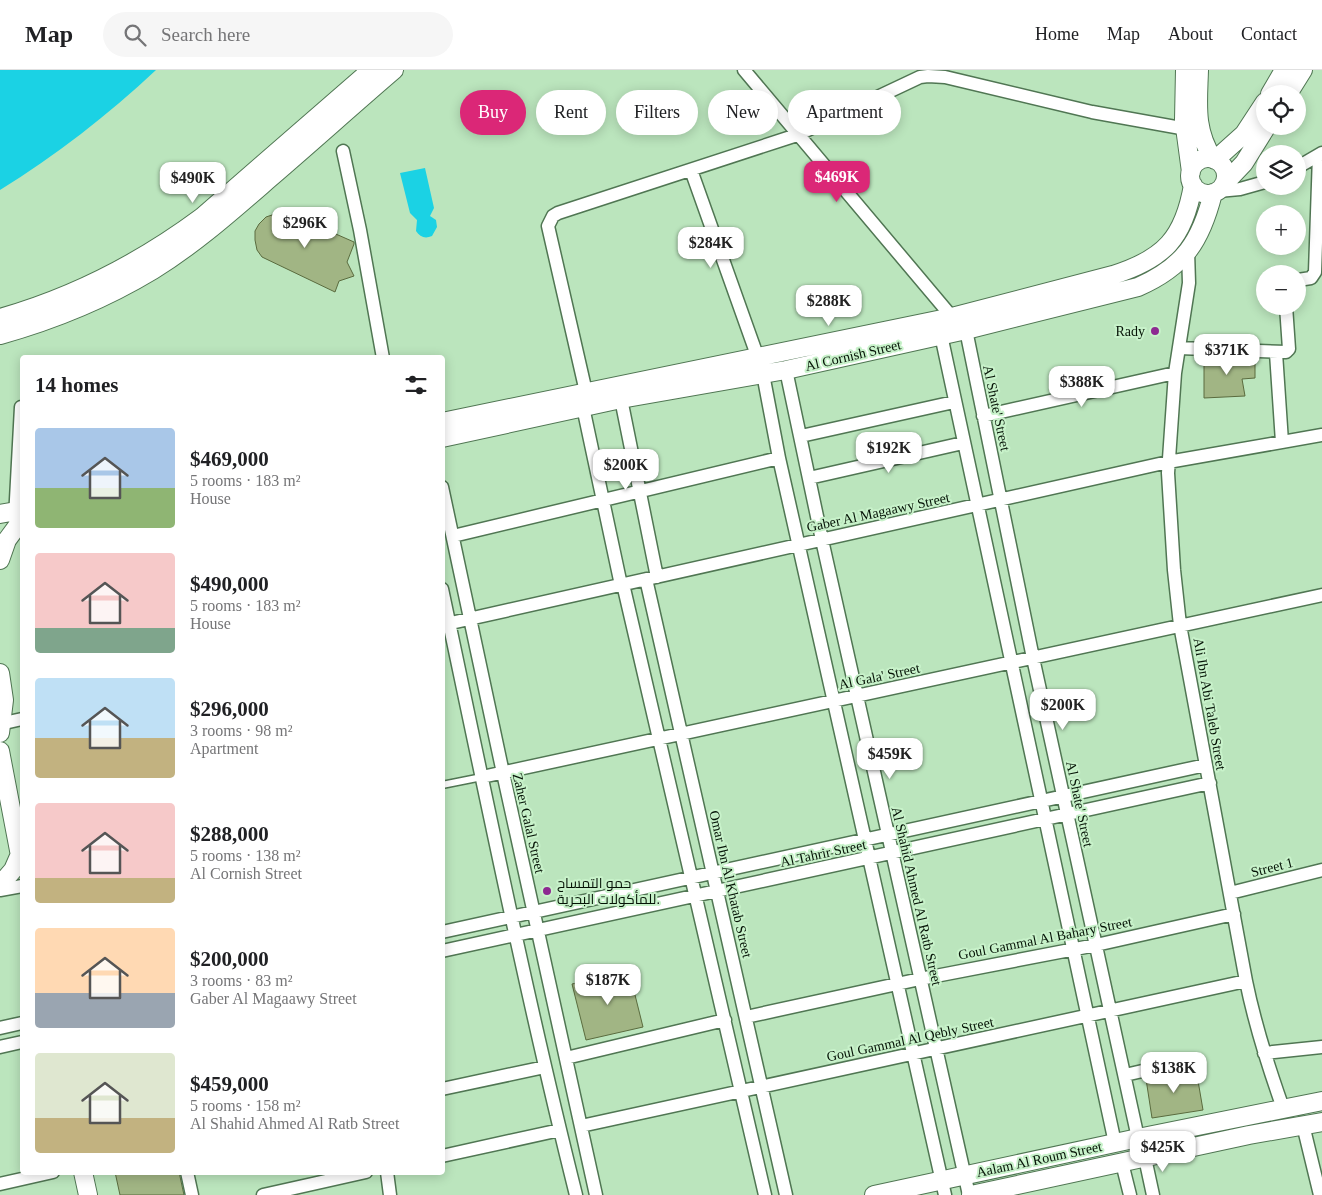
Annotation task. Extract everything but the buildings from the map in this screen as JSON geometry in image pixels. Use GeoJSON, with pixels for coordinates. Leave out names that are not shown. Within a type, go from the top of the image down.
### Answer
{"type":"FeatureCollection","features":[{"type":"Feature","properties":{"kind":"street"},"geometry":{"type":"LineString","coordinates":[[0,318],[49,302],[94,283],[129,266],[178,234],[224,198],[371,70]]}},
{"type":"Feature","properties":{"kind":"street"},"geometry":{"type":"LineString","coordinates":[[0,335],[45,321],[89,303],[132,282],[173,257],[212,228],[394,70]]}},
{"type":"Feature","properties":{"kind":"street"},"geometry":{"type":"LineString","coordinates":[[744,70],[788,124]]}},
{"type":"Feature","properties":{"kind":"street"},"geometry":{"type":"LineString","coordinates":[[1185,70],[1194,137]]}},
{"type":"Feature","properties":{"kind":"street"},"geometry":{"type":"LineString","coordinates":[[1199,70],[1192,178],[1202,193],[1219,189],[1240,189],[1256,185]]}},
{"type":"Feature","properties":{"kind":"street"},"geometry":{"type":"LineString","coordinates":[[1275,85],[1284,70]]}},
{"type":"Feature","properties":{"kind":"street"},"geometry":{"type":"LineString","coordinates":[[1293,85],[1302,70]]}},
{"type":"Feature","properties":{"kind":"street"},"geometry":{"type":"LineString","coordinates":[[892,90],[920,77],[945,77],[1194,137],[1224,167],[1226,172],[1219,189]]}},
{"type":"Feature","properties":{"kind":"street"},"geometry":{"type":"LineString","coordinates":[[1192,178],[1194,165],[1206,158],[1214,159],[1244,134],[1256,116]]}},
{"type":"Feature","properties":{"kind":"street"},"geometry":{"type":"LineString","coordinates":[[765,1195],[603,500],[585,400],[550,233],[550,221],[558,213],[797,135],[952,317]]}},
{"type":"Feature","properties":{"kind":"street","name":"Al Cornish Street"},"geometry":{"type":"LineString","coordinates":[[445,422],[585,400],[760,366],[786,370],[966,330],[1122,291],[1152,280],[1183,257],[1204,224],[1219,189],[1244,163],[1261,135]]}},
{"type":"Feature","properties":{"kind":"street"},"geometry":{"type":"LineString","coordinates":[[343,151],[360,230],[382,355]]}},
{"type":"Feature","properties":{"kind":"street"},"geometry":{"type":"LineString","coordinates":[[1306,162],[1320,154]]}},
{"type":"Feature","properties":{"kind":"street"},"geometry":{"type":"LineString","coordinates":[[1306,279],[1311,278],[1315,272],[1320,154]]}},
{"type":"Feature","properties":{"kind":"street"},"geometry":{"type":"LineString","coordinates":[[691,170],[760,366],[943,1188]]}},
{"type":"Feature","properties":{"kind":"street","name":"Al Cornish Street"},"geometry":{"type":"LineString","coordinates":[[445,437],[585,400],[622,399],[760,366],[1130,270],[1152,257],[1170,243],[1179,231],[1188,209],[1192,178]]}},
{"type":"Feature","properties":{"kind":"street","name":"Ali Ibn Abi Taleb Street"},"geometry":{"type":"LineString","coordinates":[[1179,231],[1186,298],[1175,373],[1168,486],[1180,625],[1246,981],[1253,1015],[1279,1109]]}},
{"type":"Feature","properties":{"kind":"street"},"geometry":{"type":"LineString","coordinates":[[1152,280],[1152,257],[1174,252],[1183,257]]}},
{"type":"Feature","properties":{"kind":"street"},"geometry":{"type":"LineString","coordinates":[[1179,348],[1286,352],[1288,349],[1286,315]]}},
{"type":"Feature","properties":{"kind":"street","name":"Al Shate' Street"},"geometry":{"type":"LineString","coordinates":[[966,330],[1033,658],[1138,1138]]}},
{"type":"Feature","properties":{"kind":"street"},"geometry":{"type":"LineString","coordinates":[[941,335],[1010,663],[1115,1143]]}},
{"type":"Feature","properties":{"kind":"street"},"geometry":{"type":"LineString","coordinates":[[1276,353],[1282,442]]}},
{"type":"Feature","properties":{"kind":"street","name":"Al Shahid Ahmed Al Ratb Street"},"geometry":{"type":"LineString","coordinates":[[786,370],[822,540],[970,1195]]}},
{"type":"Feature","properties":{"kind":"street"},"geometry":{"type":"LineString","coordinates":[[983,416],[1175,373]]}},
{"type":"Feature","properties":{"kind":"street","name":"Omar Ibn Al Khatab Street"},"geometry":{"type":"LineString","coordinates":[[622,399],[640,491],[652,578],[681,735],[786,1195]]}},
{"type":"Feature","properties":{"kind":"street"},"geometry":{"type":"LineString","coordinates":[[801,436],[954,402]]}},
{"type":"Feature","properties":{"kind":"street"},"geometry":{"type":"LineString","coordinates":[[0,560],[13,520],[20,421]]}},
{"type":"Feature","properties":{"kind":"street","name":"Gaber Al Magaawy Street"},"geometry":{"type":"LineString","coordinates":[[446,624],[1168,462],[1322,435]]}},
{"type":"Feature","properties":{"kind":"street"},"geometry":{"type":"LineString","coordinates":[[810,478],[963,443]]}},
{"type":"Feature","properties":{"kind":"street"},"geometry":{"type":"LineString","coordinates":[[453,536],[779,458]]}},
{"type":"Feature","properties":{"kind":"street","name":"Zaher Galal Street"},"geometry":{"type":"LineString","coordinates":[[445,500],[502,772],[596,1195]]}},
{"type":"Feature","properties":{"kind":"street","name":"Al Gala' Street"},"geometry":{"type":"LineString","coordinates":[[482,777],[1322,595]]}},
{"type":"Feature","properties":{"kind":"street"},"geometry":{"type":"LineString","coordinates":[[446,624],[482,777],[545,1067],[576,1195]]}},
{"type":"Feature","properties":{"kind":"street"},"geometry":{"type":"LineString","coordinates":[[0,673],[4,700],[0,727],[20,720]]}},
{"type":"Feature","properties":{"kind":"street"},"geometry":{"type":"LineString","coordinates":[[0,750],[20,855]]}},
{"type":"Feature","properties":{"kind":"street","name":"Al Tahrir Street"},"geometry":{"type":"LineString","coordinates":[[445,931],[1206,765]]}},
{"type":"Feature","properties":{"kind":"street","name":"Al Tahrir Street"},"geometry":{"type":"LineString","coordinates":[[445,950],[1210,783]]}},
{"type":"Feature","properties":{"kind":"street"},"geometry":{"type":"LineString","coordinates":[[0,885],[20,861]]}},
{"type":"Feature","properties":{"kind":"street","name":"Street 1"},"geometry":{"type":"LineString","coordinates":[[1230,893],[1322,870]]}},
{"type":"Feature","properties":{"kind":"street"},"geometry":{"type":"LineString","coordinates":[[0,890],[20,886]]}},
{"type":"Feature","properties":{"kind":"street","name":"Goul Gammal Al Bahary Street"},"geometry":{"type":"LineString","coordinates":[[746,1017],[920,978],[1096,945],[1234,914]]}},
{"type":"Feature","properties":{"kind":"street","name":"Goul Gammal Al Qebly Street"},"geometry":{"type":"LineString","coordinates":[[581,1126],[1246,981]]}},
{"type":"Feature","properties":{"kind":"street"},"geometry":{"type":"LineString","coordinates":[[566,1058],[725,1020]]}},
{"type":"Feature","properties":{"kind":"street"},"geometry":{"type":"LineString","coordinates":[[0,1028],[20,1024]]}},
{"type":"Feature","properties":{"kind":"street"},"geometry":{"type":"LineString","coordinates":[[0,1047],[20,1042]]}},
{"type":"Feature","properties":{"kind":"street"},"geometry":{"type":"LineString","coordinates":[[1264,1054],[1322,1047]]}},
{"type":"Feature","properties":{"kind":"street"},"geometry":{"type":"LineString","coordinates":[[1124,1075],[1186,1061]]}},
{"type":"Feature","properties":{"kind":"street"},"geometry":{"type":"LineString","coordinates":[[445,1088],[545,1067]]}},
{"type":"Feature","properties":{"kind":"street","name":"Aalam Al Roum Street"},"geometry":{"type":"LineString","coordinates":[[874,1195],[943,1188],[964,1175],[1322,1101]]}},
{"type":"Feature","properties":{"kind":"street"},"geometry":{"type":"LineString","coordinates":[[1279,1109],[1275,1122],[1279,1129]]}},
{"type":"Feature","properties":{"kind":"street"},"geometry":{"type":"LineString","coordinates":[[1244,1116],[1249,1127],[1249,1136]]}},
{"type":"Feature","properties":{"kind":"street","name":"Aalam Al Roum Street"},"geometry":{"type":"LineString","coordinates":[[970,1195],[1279,1129],[1322,1122]]}},
{"type":"Feature","properties":{"kind":"street"},"geometry":{"type":"LineString","coordinates":[[1303,1125],[1320,1195]]}},
{"type":"Feature","properties":{"kind":"street"},"geometry":{"type":"LineString","coordinates":[[445,1155],[560,1130]]}},
{"type":"Feature","properties":{"kind":"street"},"geometry":{"type":"LineString","coordinates":[[1145,1158],[1153,1195]]}},
{"type":"Feature","properties":{"kind":"street"},"geometry":{"type":"LineString","coordinates":[[1122,1162],[1130,1195]]}},
{"type":"Feature","properties":{"kind":"street"},"geometry":{"type":"LineString","coordinates":[[0,1184],[40,1175]]}},
{"type":"Feature","properties":{"kind":"street"},"geometry":{"type":"LineString","coordinates":[[84,1175],[88,1195]]}},
{"type":"Feature","properties":{"kind":"street"},"geometry":{"type":"LineString","coordinates":[[188,1175],[192,1195]]}},
{"type":"Feature","properties":{"kind":"street"},"geometry":{"type":"LineString","coordinates":[[263,1195],[353,1175]]}},
{"type":"Feature","properties":{"kind":"street"},"geometry":{"type":"LineString","coordinates":[[387,1175],[390,1195]]}},
{"type":"Feature","properties":{"kind":"lane","name":"Al Gala' Street"},"geometry":{"type":"LineString","coordinates":[[445,783],[482,777]]}},
{"type":"Feature","properties":{"kind":"water"},"geometry":{"type":"Polygon","coordinates":[[[0,70],[156,70],[81,134],[0,190],[0,70]]]}},
{"type":"Feature","properties":{"kind":"water"},"geometry":{"type":"Polygon","coordinates":[[[425,168],[434,208],[430,216],[436,220],[437,227],[432,236],[427,237],[421,236],[416,231],[417,220],[410,213],[400,173],[425,168]]]}},
{"type":"Feature","properties":{"kind":"place","name":"Rady"},"geometry":{"type":"Point","coordinates":[1155,331]}},
{"type":"Feature","properties":{"kind":"place","name":"حمو التمساح للمأكولات البحرية."},"geometry":{"type":"Point","coordinates":[547,891]}}]}
